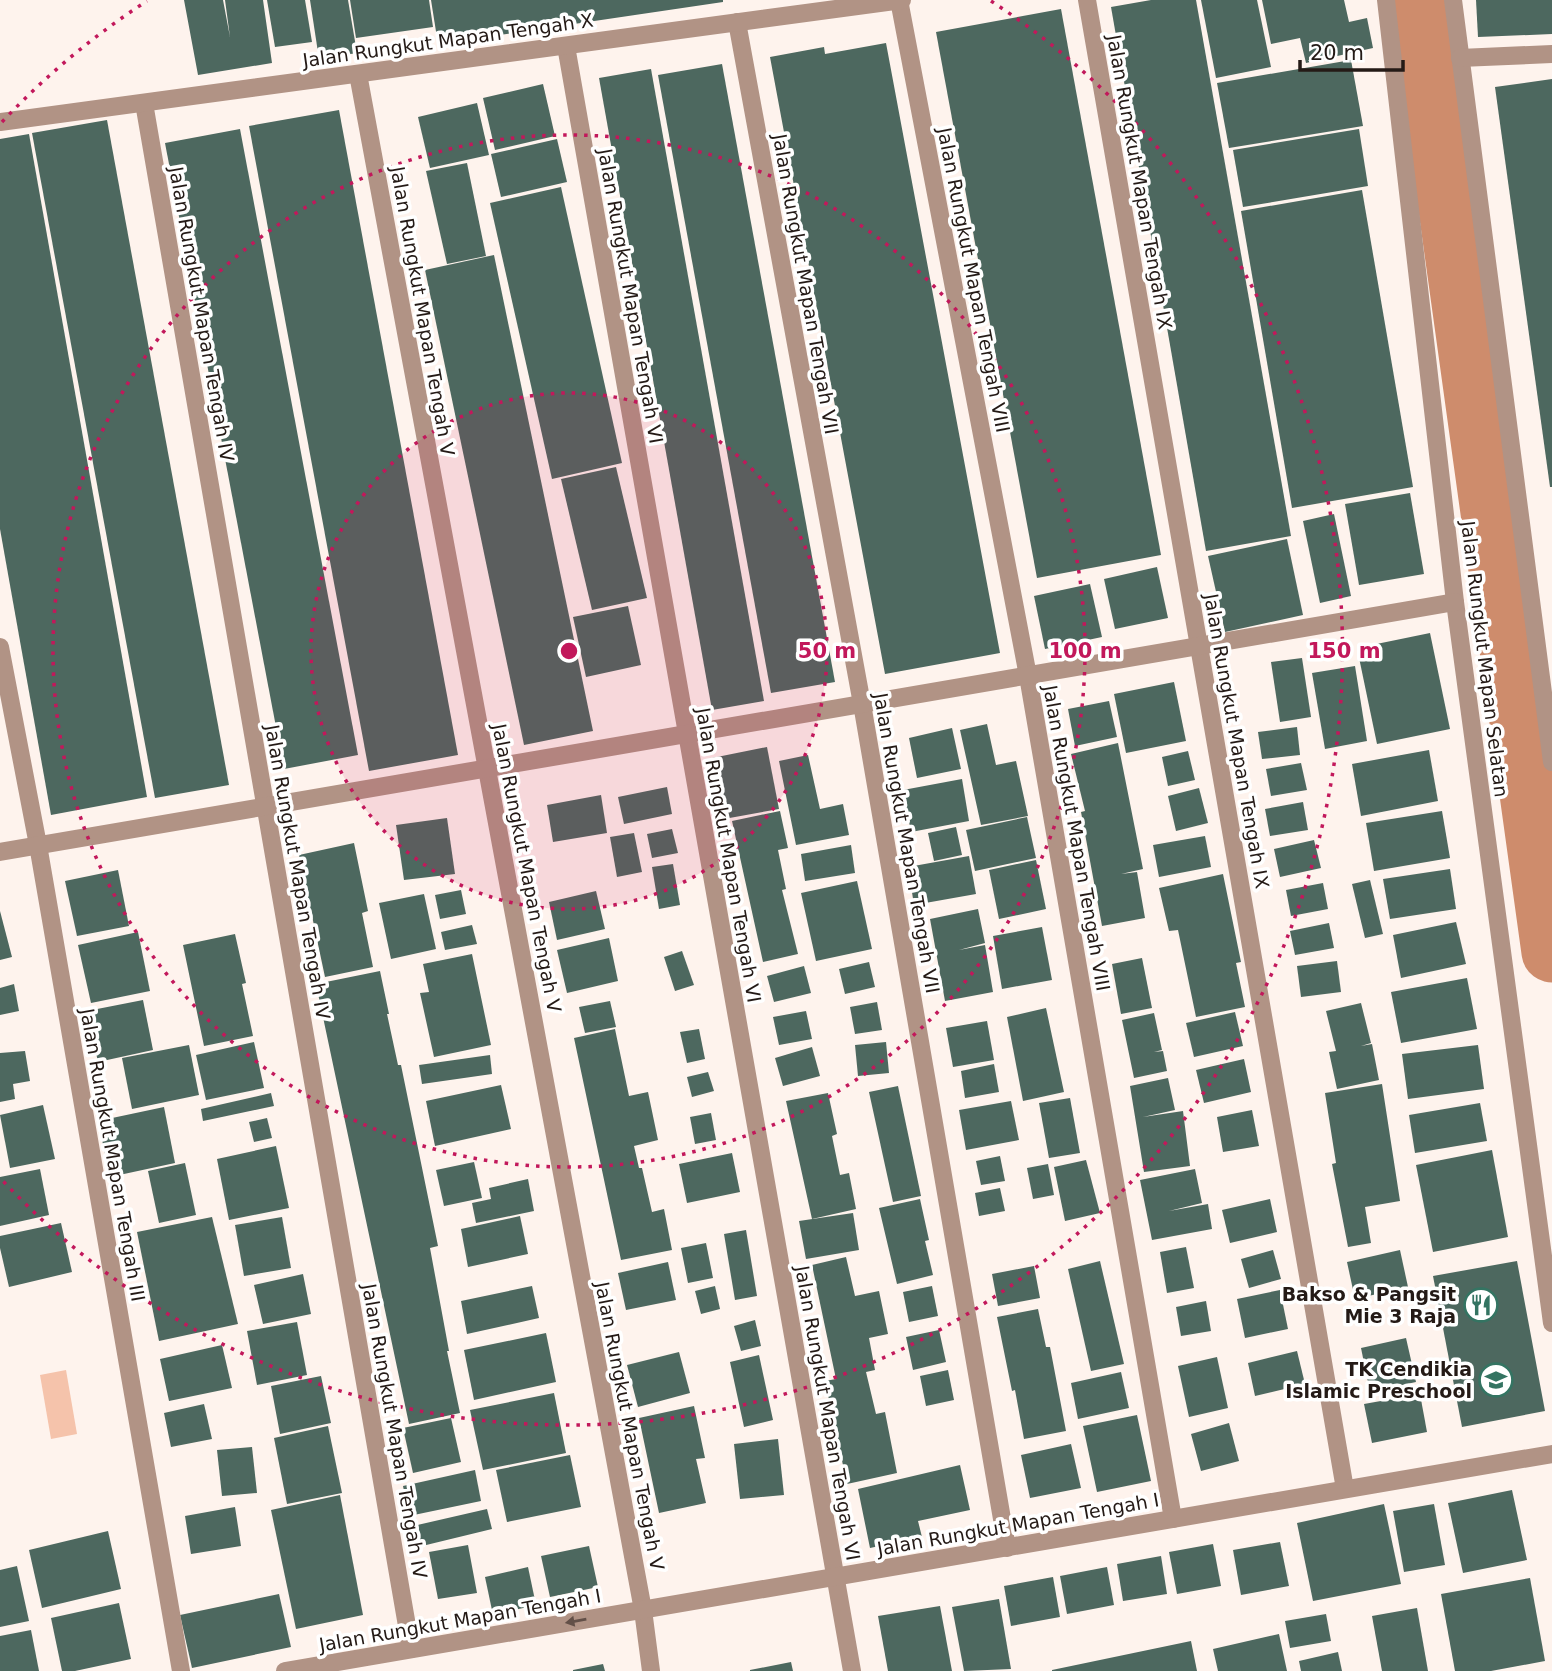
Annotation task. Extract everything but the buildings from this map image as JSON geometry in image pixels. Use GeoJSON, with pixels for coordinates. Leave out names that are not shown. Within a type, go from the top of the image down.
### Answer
{"type":"FeatureCollection","features":[{"type":"Feature","properties":{"kind":"street","name":"Jalan Rungkut Mapan Tengah X"},"geometry":{"type":"LineString","coordinates":[[0,122],[900,0]]}},
{"type":"Feature","properties":{"kind":"street","name":"Jalan Rungkut Mapan Tengah VIII"},"geometry":{"type":"LineString","coordinates":[[900,0],[1028,676],[1173,1519]]}},
{"type":"Feature","properties":{"kind":"street","name":"Jalan Rungkut Mapan Tengah IX"},"geometry":{"type":"LineString","coordinates":[[1087,0],[1345,1489]]}},
{"type":"Feature","properties":{"kind":"street","name":"Jalan Rungkut Mapan Selatan"},"geometry":{"type":"LineString","coordinates":[[1386,0],[1455,603],[1550,1289],[1552,1323]]}},
{"type":"Feature","properties":{"kind":"street"},"geometry":{"type":"LineString","coordinates":[[1453,0],[1552,762]]}},
{"type":"Feature","properties":{"kind":"street","name":"Jalan Rungkut Mapan Tengah VII"},"geometry":{"type":"LineString","coordinates":[[737,22],[862,704],[1007,1548]]}},
{"type":"Feature","properties":{"kind":"street","name":"Jalan Rungkut Mapan Tengah VI"},"geometry":{"type":"LineString","coordinates":[[566,46],[852,1671]]}},
{"type":"Feature","properties":{"kind":"street"},"geometry":{"type":"LineString","coordinates":[[1460,58],[1552,54]]}},
{"type":"Feature","properties":{"kind":"street","name":"Jalan Rungkut Mapan Tengah V"},"geometry":{"type":"LineString","coordinates":[[358,74],[643,1610],[651,1671]]}},
{"type":"Feature","properties":{"kind":"street","name":"Jalan Rungkut Mapan Tengah IV"},"geometry":{"type":"LineString","coordinates":[[144,103],[411,1649]]}},
{"type":"Feature","properties":{"kind":"street"},"geometry":{"type":"LineString","coordinates":[[0,852],[1455,603]]}},
{"type":"Feature","properties":{"kind":"street","name":"Jalan Rungkut Mapan Tengah III"},"geometry":{"type":"LineString","coordinates":[[0,647],[38,845],[181,1671]]}},
{"type":"Feature","properties":{"kind":"street","name":"Jalan Rungkut Mapan Tengah I"},"geometry":{"type":"LineString","coordinates":[[285,1671],[1552,1454]]}},
{"type":"Feature","properties":{"kind":"shaded area"},"geometry":{"type":"Polygon","coordinates":[[[66,1370],[77,1434],[51,1439],[40,1375],[66,1370]]]}},
{"type":"Feature","properties":{"kind":"waterway"},"geometry":{"type":"LineString","coordinates":[[1420,0],[1552,952]]}},
{"type":"Feature","properties":{"kind":"place","name":"Bakso & Pangsit Mie 3 Raja"},"geometry":{"type":"Point","coordinates":[1481,1305]}},
{"type":"Feature","properties":{"kind":"place","name":"TK Cendikia Islamic Preschool"},"geometry":{"type":"Point","coordinates":[1496,1380]}}]}
